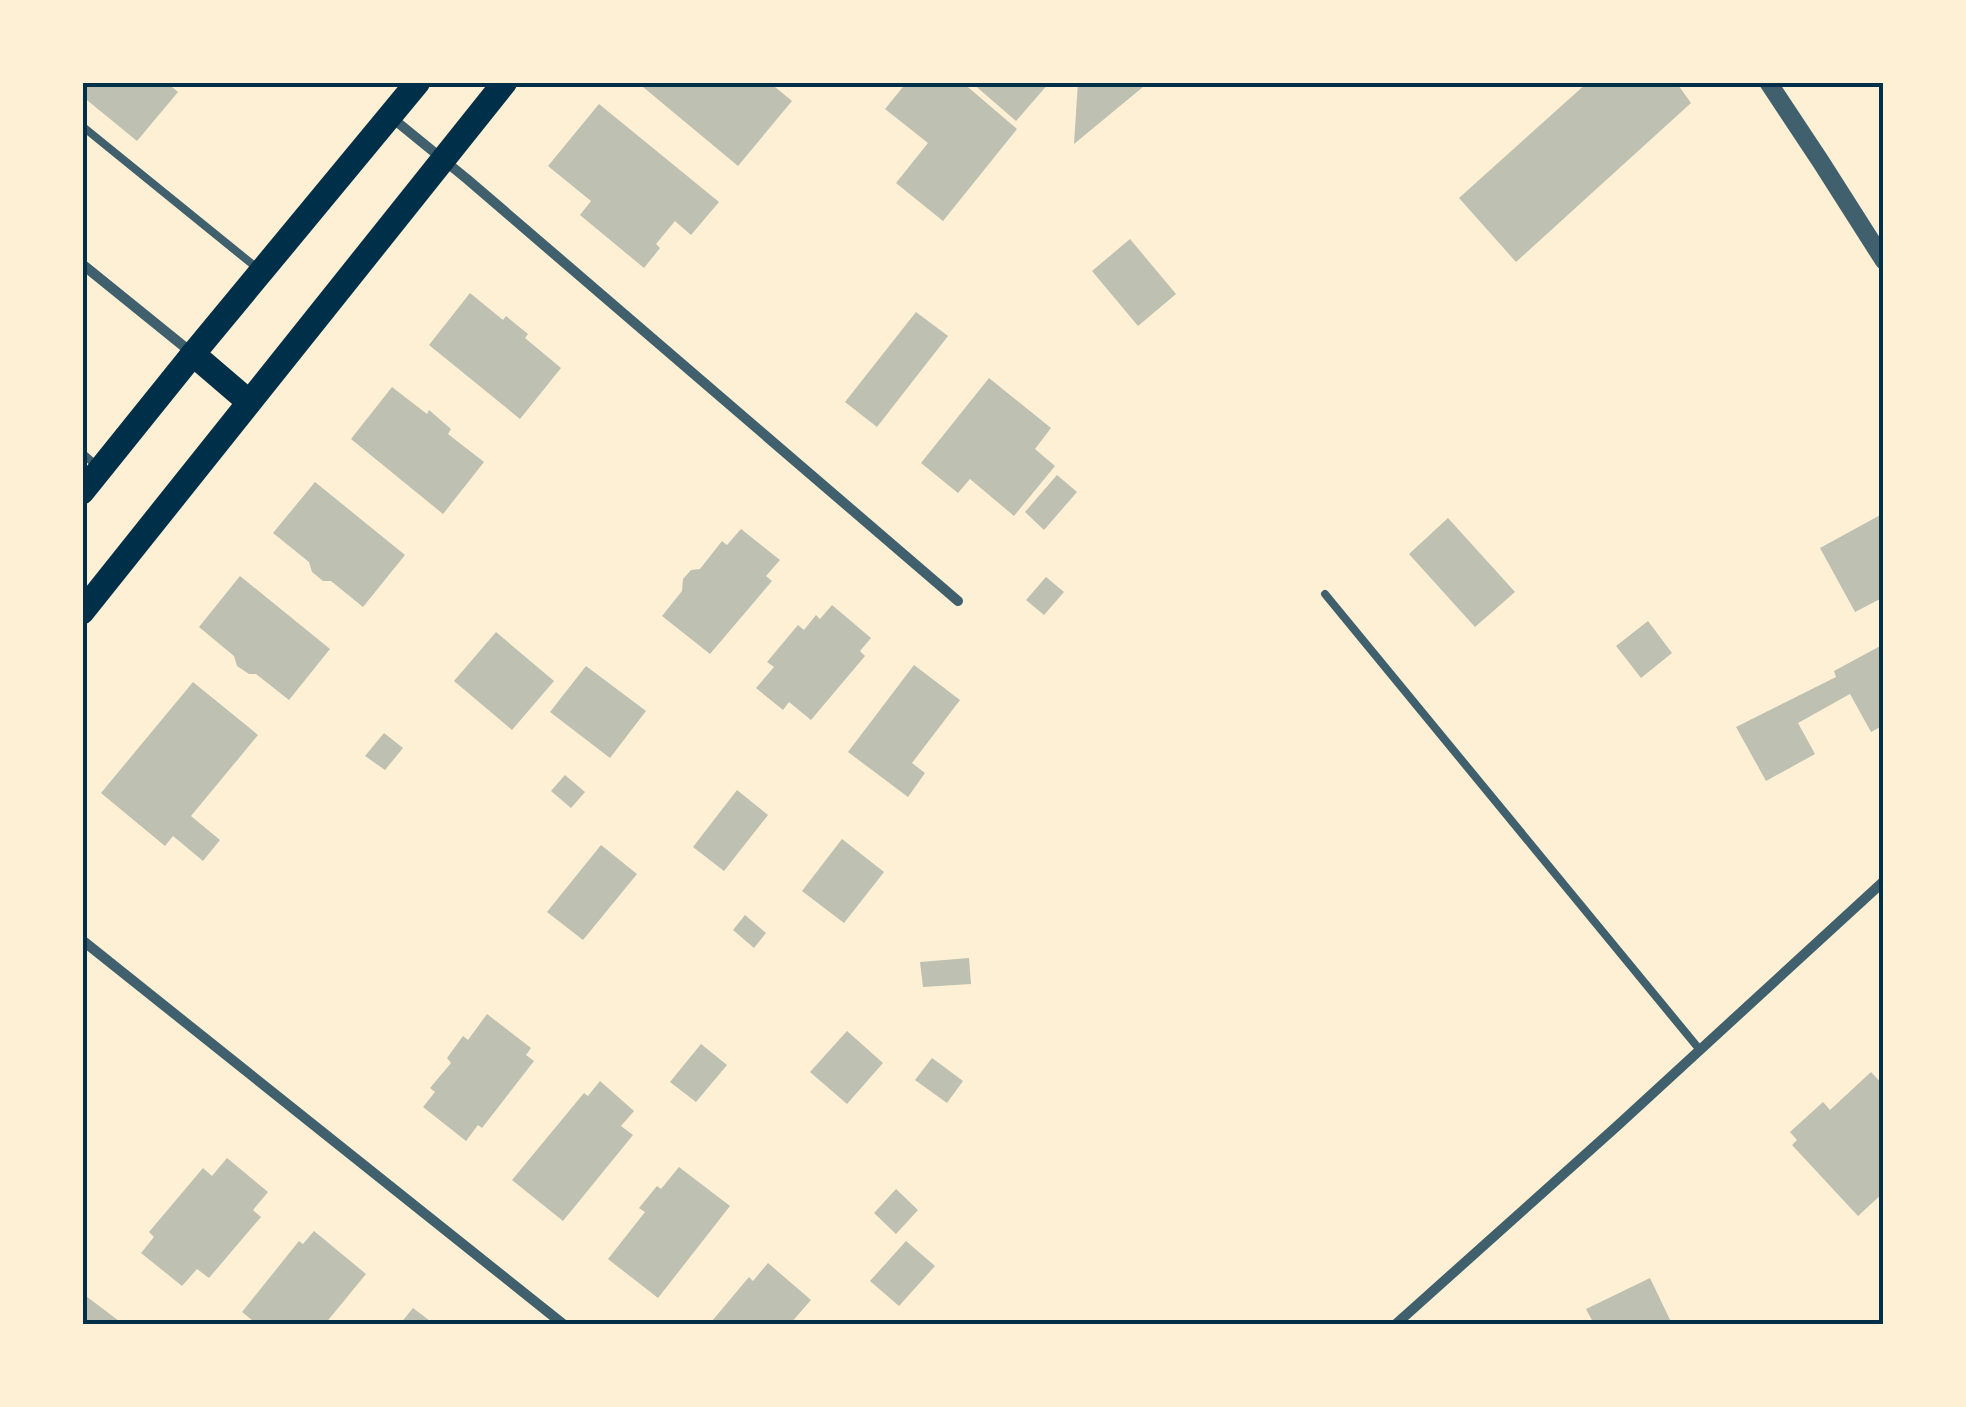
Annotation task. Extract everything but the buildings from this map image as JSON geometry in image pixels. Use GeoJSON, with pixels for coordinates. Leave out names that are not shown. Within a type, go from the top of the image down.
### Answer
{"type":"FeatureCollection","features":[{"type":"Feature","properties":{"kind":"main road"},"geometry":{"type":"LineString","coordinates":[[82,492],[92,461],[193,354],[418,82]]}},
{"type":"Feature","properties":{"kind":"main road"},"geometry":{"type":"LineString","coordinates":[[82,612],[505,82]]}},
{"type":"Feature","properties":{"kind":"main road"},"geometry":{"type":"LineString","coordinates":[[193,354],[249,402]]}},
{"type":"Feature","properties":{"kind":"street"},"geometry":{"type":"LineString","coordinates":[[1768,82],[1884,261]]}},
{"type":"Feature","properties":{"kind":"street"},"geometry":{"type":"LineString","coordinates":[[390,116],[958,601]]}},
{"type":"Feature","properties":{"kind":"street"},"geometry":{"type":"LineString","coordinates":[[82,264],[193,354]]}},
{"type":"Feature","properties":{"kind":"street"},"geometry":{"type":"LineString","coordinates":[[1396,1324],[1884,881]]}},
{"type":"Feature","properties":{"kind":"street"},"geometry":{"type":"LineString","coordinates":[[82,940],[563,1324]]}},
{"type":"Feature","properties":{"kind":"lane"},"geometry":{"type":"LineString","coordinates":[[82,126],[261,272]]}},
{"type":"Feature","properties":{"kind":"lane"},"geometry":{"type":"LineString","coordinates":[[1325,594],[1700,1050]]}}]}
